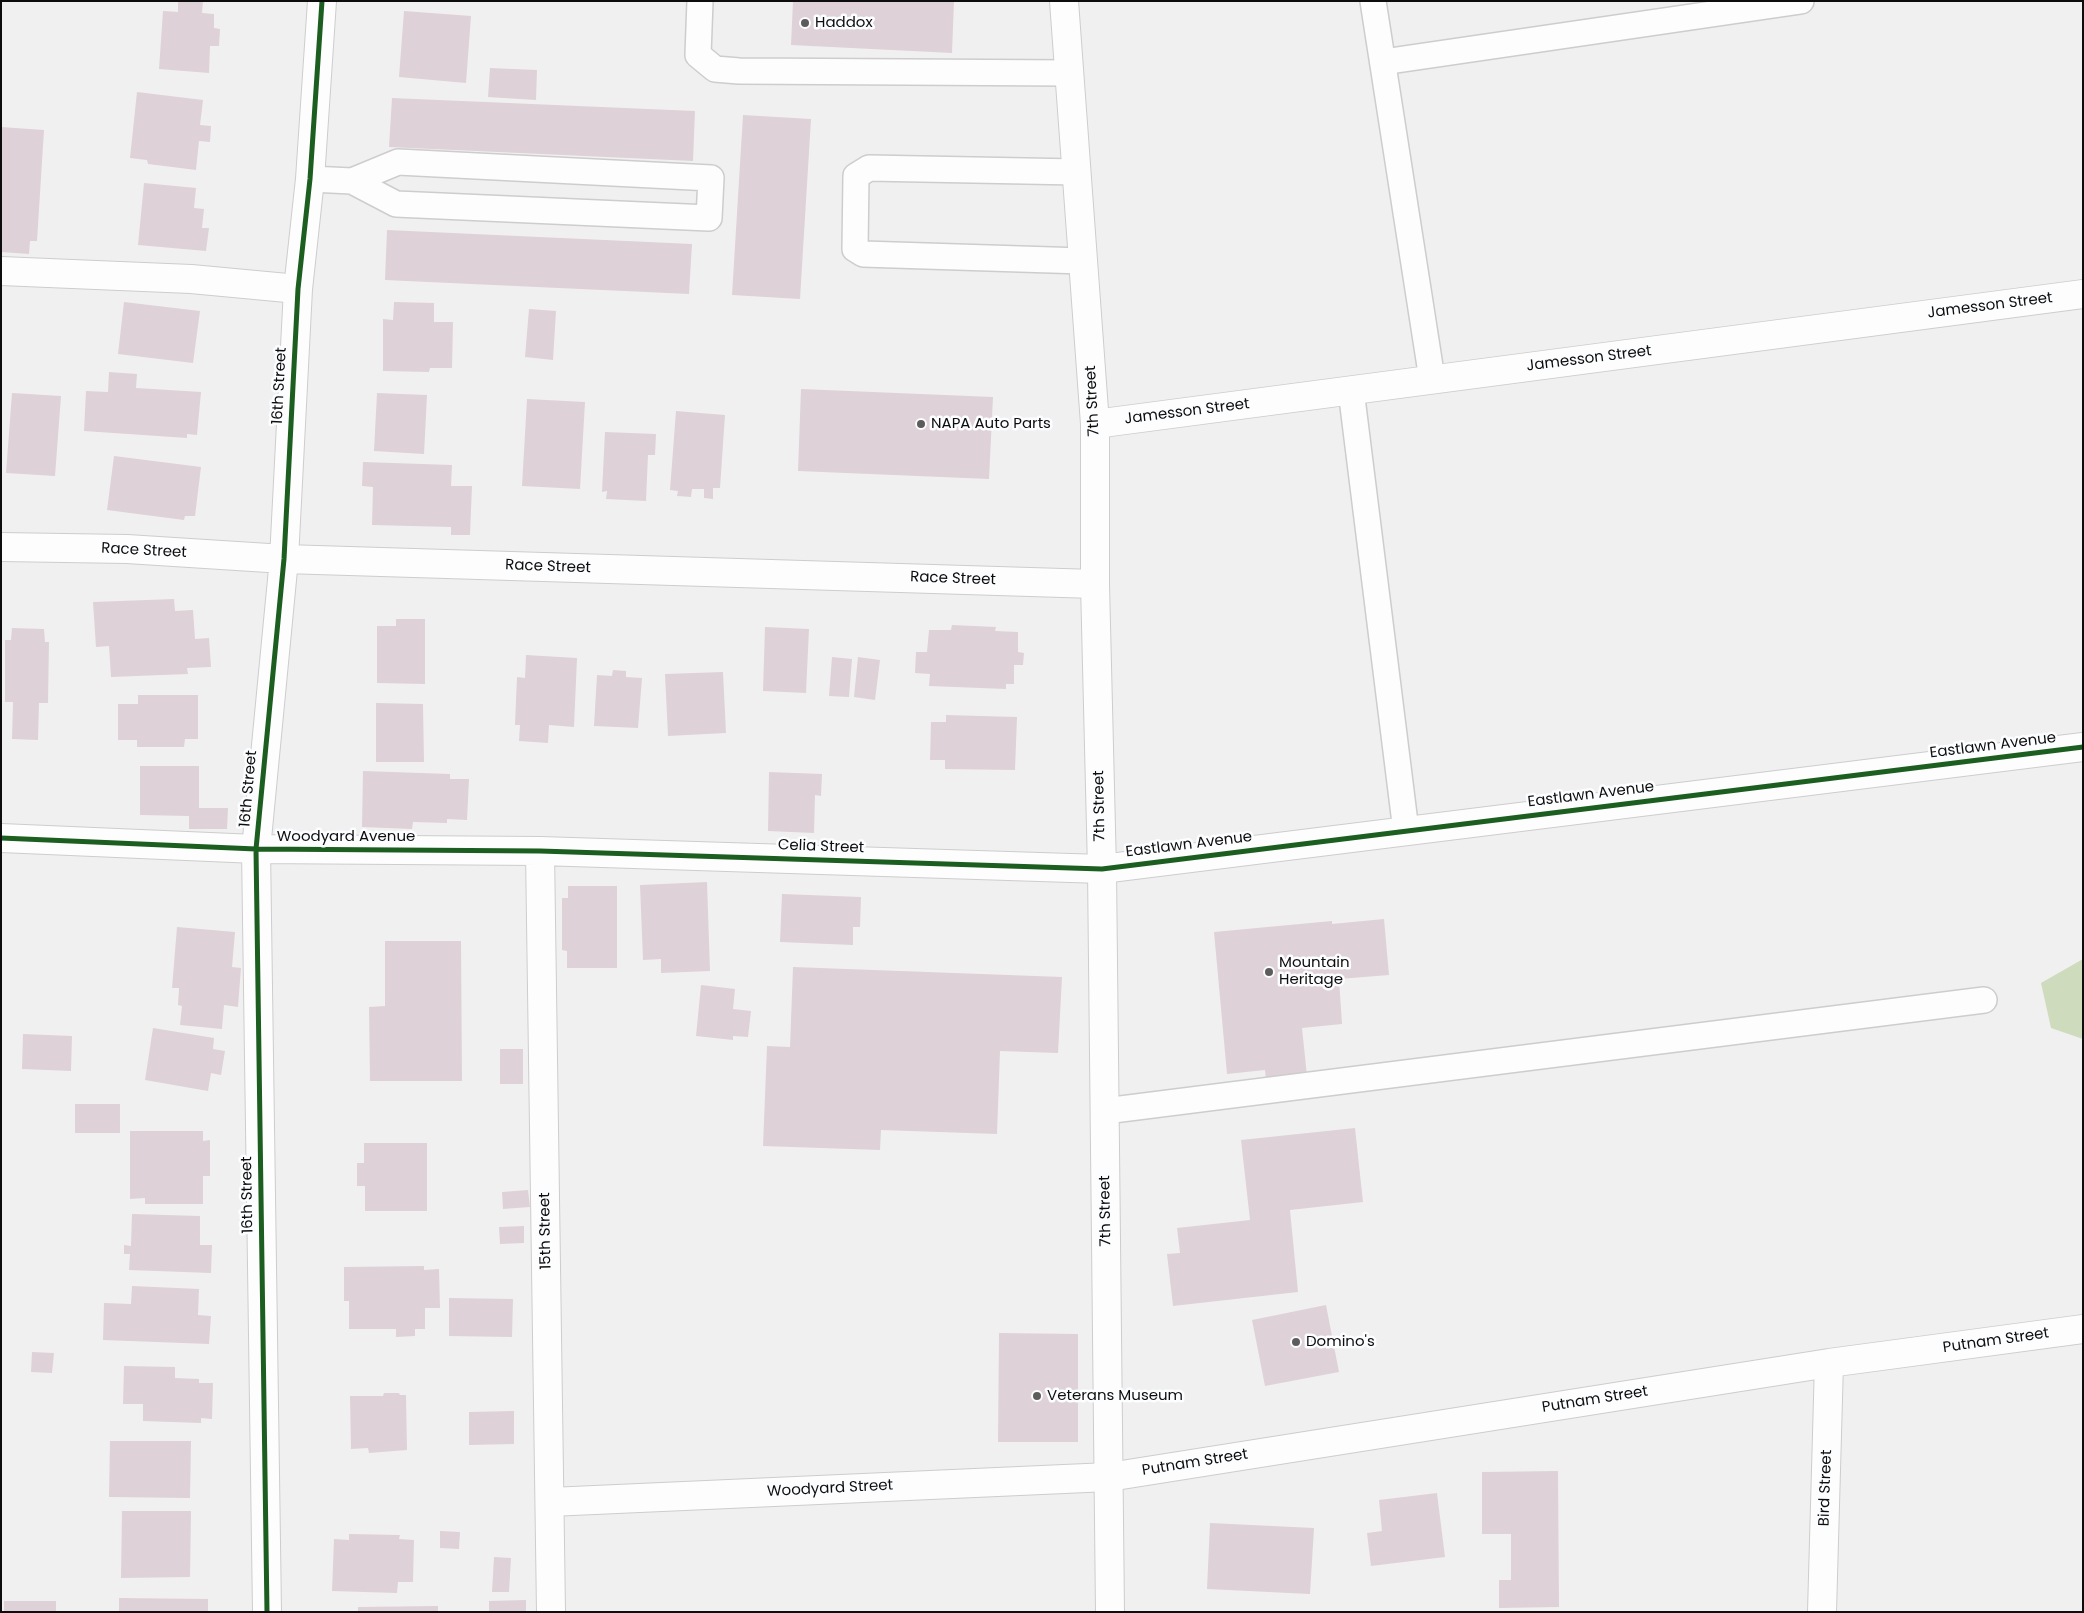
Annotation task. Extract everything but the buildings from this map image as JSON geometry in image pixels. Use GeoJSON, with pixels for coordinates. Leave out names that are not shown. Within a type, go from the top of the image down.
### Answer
{"type":"FeatureCollection","features":[{"type":"Feature","properties":{"kind":"street","name":"16th Street"},"geometry":{"type":"LineString","coordinates":[[267,1612],[256,849],[284,559],[298,288],[310,179],[322,1]]}},
{"type":"Feature","properties":{"kind":"street","name":"7th Street"},"geometry":{"type":"LineString","coordinates":[[1064,1],[1095,424],[1095,584],[1102,869],[1110,1612]]}},
{"type":"Feature","properties":{"kind":"street"},"geometry":{"type":"LineString","coordinates":[[1,271],[190,279],[298,288]]}},
{"type":"Feature","properties":{"kind":"street","name":"Jamesson Street"},"geometry":{"type":"LineString","coordinates":[[1095,424],[2083,294]]}},
{"type":"Feature","properties":{"kind":"street","name":"Race Street"},"geometry":{"type":"LineString","coordinates":[[1,546],[127,549],[284,559],[1095,584]]}},
{"type":"Feature","properties":{"kind":"street","name":"Eastlawn Avenue"},"geometry":{"type":"LineString","coordinates":[[1102,869],[2083,747]]}},
{"type":"Feature","properties":{"kind":"street","name":"Woodyard Avenue"},"geometry":{"type":"LineString","coordinates":[[1,838],[256,849],[540,851]]}},
{"type":"Feature","properties":{"kind":"street","name":"Celia Street"},"geometry":{"type":"LineString","coordinates":[[540,851],[1102,869]]}},
{"type":"Feature","properties":{"kind":"street","name":"15th Street"},"geometry":{"type":"LineString","coordinates":[[540,851],[551,1612]]}},
{"type":"Feature","properties":{"kind":"street","name":"Putnam Street"},"geometry":{"type":"LineString","coordinates":[[1109,1477],[1829,1363],[2083,1329]]}},
{"type":"Feature","properties":{"kind":"street","name":"Bird Street"},"geometry":{"type":"LineString","coordinates":[[1822,1612],[1829,1363]]}},
{"type":"Feature","properties":{"kind":"street","name":"Woodyard Street"},"geometry":{"type":"LineString","coordinates":[[550,1502],[1109,1477]]}},
{"type":"Feature","properties":{"kind":"lane"},"geometry":{"type":"LineString","coordinates":[[700,1],[698,55],[715,68],[739,71],[1070,74]]}},
{"type":"Feature","properties":{"kind":"lane"},"geometry":{"type":"LineString","coordinates":[[1373,1],[1432,379]]}},
{"type":"Feature","properties":{"kind":"lane"},"geometry":{"type":"LineString","coordinates":[[1383,62],[1801,1]]}},
{"type":"Feature","properties":{"kind":"lane"},"geometry":{"type":"LineString","coordinates":[[310,179],[352,181],[396,204],[709,218],[711,178],[398,162],[352,181]]}},
{"type":"Feature","properties":{"kind":"lane"},"geometry":{"type":"LineString","coordinates":[[1077,172],[869,168],[856,176],[855,248],[863,254],[1083,261]]}},
{"type":"Feature","properties":{"kind":"lane"},"geometry":{"type":"LineString","coordinates":[[1351,390],[1406,831]]}},
{"type":"Feature","properties":{"kind":"lane"},"geometry":{"type":"LineString","coordinates":[[1104,1111],[1984,1000]]}},
{"type":"Feature","properties":{"kind":"green space"},"geometry":{"type":"Polygon","coordinates":[[[2083,959],[2083,1039],[2051,1028],[2041,983],[2083,959]]]}},
{"type":"Feature","properties":{"kind":"cycle path"},"geometry":{"type":"LineString","coordinates":[[267,1612],[256,849],[284,559],[298,289],[310,179],[322,1]]}},
{"type":"Feature","properties":{"kind":"cycle path"},"geometry":{"type":"LineString","coordinates":[[1,838],[256,849],[540,851],[1102,869],[2083,747]]}},
{"type":"Feature","properties":{"kind":"place","name":"Haddox"},"geometry":{"type":"Point","coordinates":[805,23]}},
{"type":"Feature","properties":{"kind":"place","name":"NAPA Auto Parts"},"geometry":{"type":"Point","coordinates":[921,424]}},
{"type":"Feature","properties":{"kind":"place","name":"Mountain Heritage"},"geometry":{"type":"Point","coordinates":[1269,972]}},
{"type":"Feature","properties":{"kind":"place","name":"Domino's"},"geometry":{"type":"Point","coordinates":[1296,1342]}},
{"type":"Feature","properties":{"kind":"place","name":"Veterans Museum"},"geometry":{"type":"Point","coordinates":[1037,1396]}}]}
